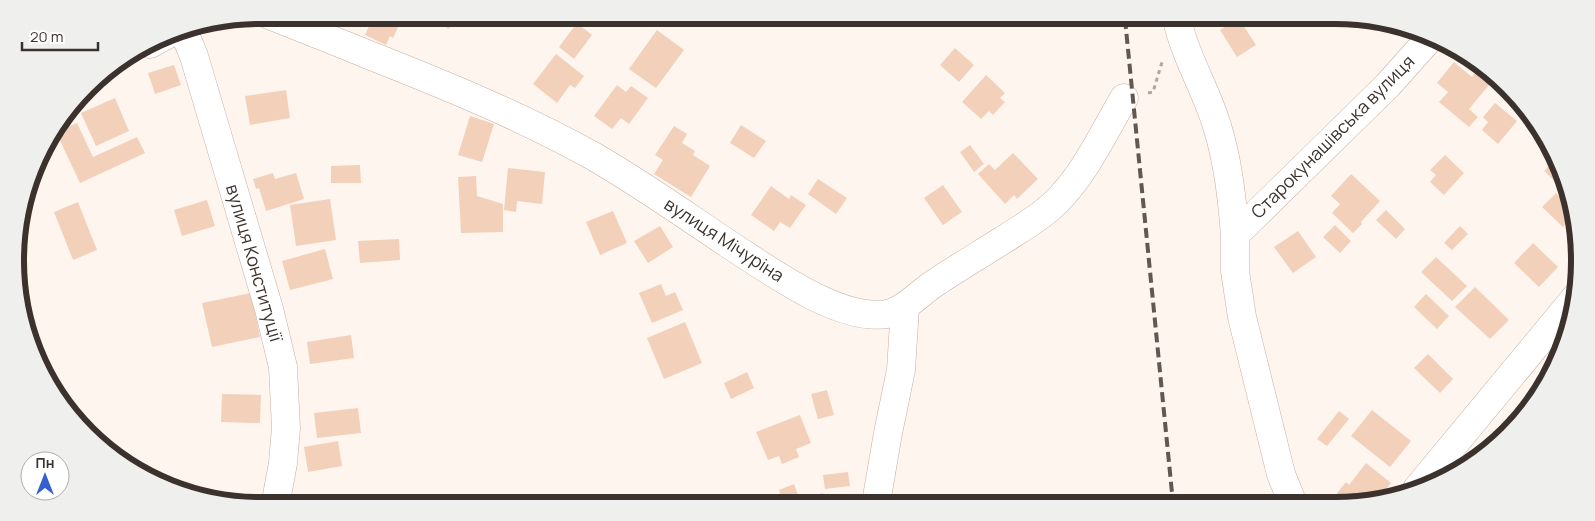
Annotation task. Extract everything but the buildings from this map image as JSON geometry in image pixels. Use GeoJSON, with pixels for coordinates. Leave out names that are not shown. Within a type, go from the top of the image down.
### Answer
{"type":"FeatureCollection","features":[{"type":"Feature","properties":{"kind":"street","name":"вулиця Мічуріна"},"geometry":{"type":"LineString","coordinates":[[292,24],[459,90],[526,121],[593,156],[632,180],[776,275],[822,300],[852,312],[873,314],[888,314],[905,307],[924,289],[1034,220],[1054,204],[1084,166],[1124,98]]}},
{"type":"Feature","properties":{"kind":"street","name":"Старокунашівська вулиця"},"geometry":{"type":"LineString","coordinates":[[1178,24],[1188,57],[1217,125],[1226,162],[1235,235],[1235,271],[1242,317],[1281,474],[1290,497]]}},
{"type":"Feature","properties":{"kind":"street","name":"вулиця Конституції"},"geometry":{"type":"LineString","coordinates":[[185,36],[194,56],[269,309],[283,367],[286,428],[284,463],[277,497]]}},
{"type":"Feature","properties":{"kind":"street","name":"Старокунашівська вулиця"},"geometry":{"type":"LineString","coordinates":[[1235,235],[1388,85],[1427,43]]}},
{"type":"Feature","properties":{"kind":"street"},"geometry":{"type":"LineString","coordinates":[[877,497],[901,370],[905,307]]}},
{"type":"Feature","properties":{"kind":"street"},"geometry":{"type":"LineString","coordinates":[[1424,479],[1567,308]]}},
{"type":"Feature","properties":{"kind":"street"},"geometry":{"type":"LineString","coordinates":[[873,314],[895,330],[902,341]]}},
{"type":"Feature","properties":{"kind":"path"},"geometry":{"type":"LineString","coordinates":[[1124,98],[1153,92],[1165,55]]}},
{"type":"Feature","properties":{"kind":"railway"},"geometry":{"type":"LineString","coordinates":[[1125,24],[1172,497]]}}]}
